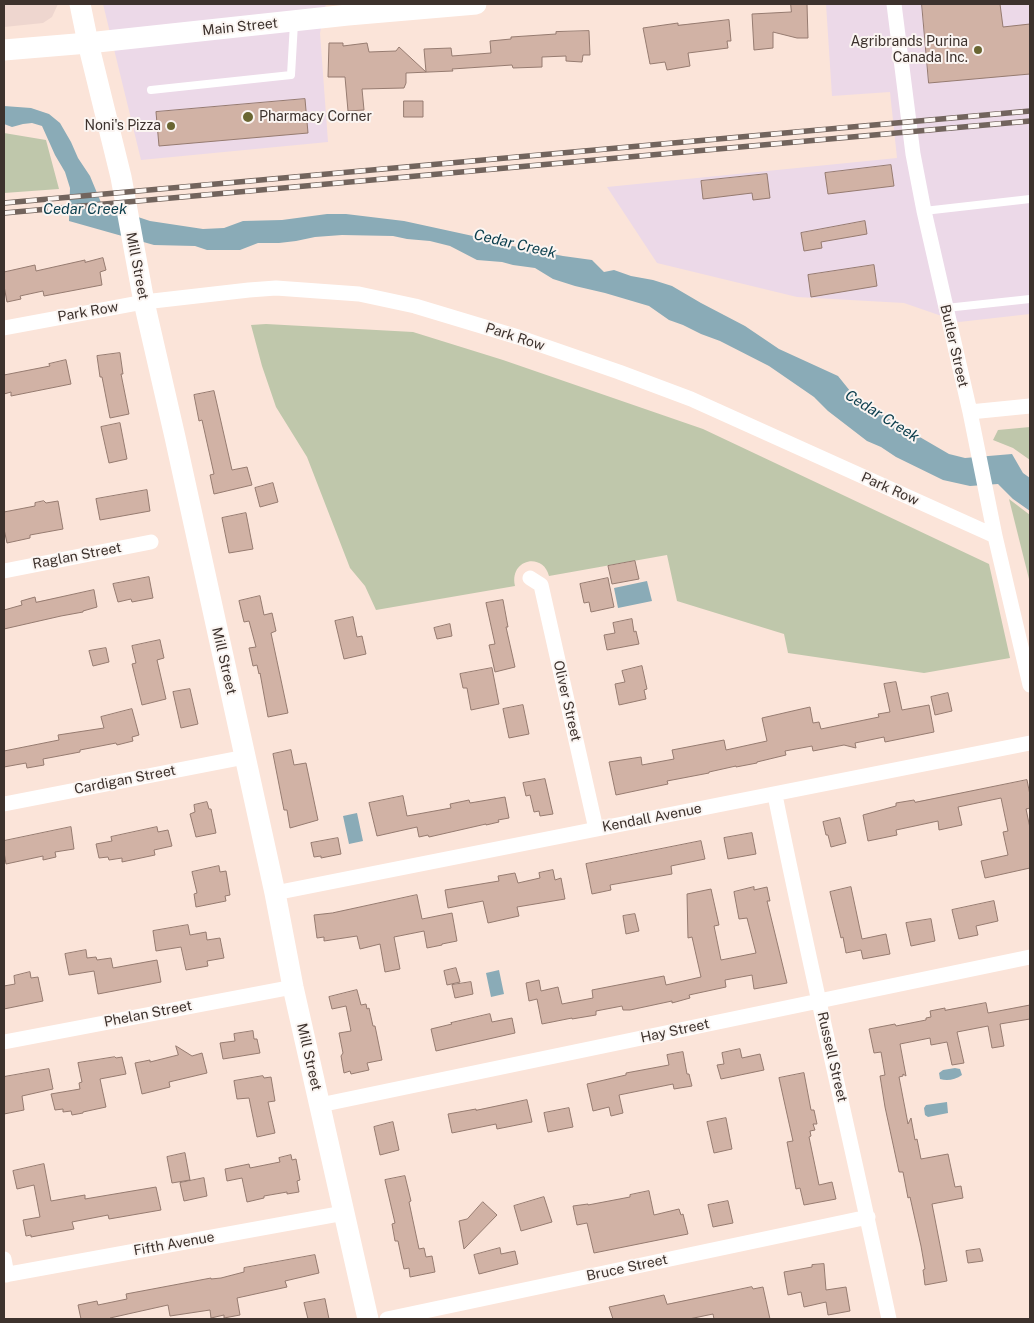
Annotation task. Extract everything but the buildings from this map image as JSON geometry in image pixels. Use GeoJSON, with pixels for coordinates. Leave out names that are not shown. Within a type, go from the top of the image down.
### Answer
{"type":"FeatureCollection","features":[{"type":"Feature","properties":{"kind":"main road","name":"Mill Street"},"geometry":{"type":"LineString","coordinates":[[80,4],[121,177],[144,302],[245,757],[293,988],[368,1319]]}},
{"type":"Feature","properties":{"kind":"main road","name":"Main Street"},"geometry":{"type":"LineString","coordinates":[[4,50],[294,21],[347,9],[476,4]]}},
{"type":"Feature","properties":{"kind":"street","name":"Butler Street"},"geometry":{"type":"LineString","coordinates":[[894,4],[913,154],[924,211],[1030,685]]}},
{"type":"Feature","properties":{"kind":"street","name":"Park Row"},"geometry":{"type":"LineString","coordinates":[[4,328],[144,302],[248,290],[276,288],[359,294],[415,306],[518,337],[619,372],[690,399],[996,536]]}},
{"type":"Feature","properties":{"kind":"street"},"geometry":{"type":"LineString","coordinates":[[970,412],[1030,406]]}},
{"type":"Feature","properties":{"kind":"street","name":"Raglan Street"},"geometry":{"type":"LineString","coordinates":[[4,571],[151,542]]}},
{"type":"Feature","properties":{"kind":"street","name":"Oliver Street"},"geometry":{"type":"LineString","coordinates":[[530,578],[542,585],[596,829]]}},
{"type":"Feature","properties":{"kind":"street","name":"Kendall Avenue"},"geometry":{"type":"LineString","coordinates":[[274,893],[1030,743]]}},
{"type":"Feature","properties":{"kind":"street","name":"Cardigan Street"},"geometry":{"type":"LineString","coordinates":[[4,804],[245,757]]}},
{"type":"Feature","properties":{"kind":"street","name":"Russell Street"},"geometry":{"type":"LineString","coordinates":[[775,794],[889,1319]]}},
{"type":"Feature","properties":{"kind":"street","name":"Hay Street"},"geometry":{"type":"LineString","coordinates":[[320,1105],[1030,957]]}},
{"type":"Feature","properties":{"kind":"street","name":"Phelan Street"},"geometry":{"type":"LineString","coordinates":[[4,1042],[293,988]]}},
{"type":"Feature","properties":{"kind":"street","name":"Fifth Avenue"},"geometry":{"type":"LineString","coordinates":[[5,1275],[344,1213]]}},
{"type":"Feature","properties":{"kind":"street","name":"Bruce Street"},"geometry":{"type":"LineString","coordinates":[[387,1319],[868,1217]]}},
{"type":"Feature","properties":{"kind":"street"},"geometry":{"type":"LineString","coordinates":[[4,1259],[5,1275]]}},
{"type":"Feature","properties":{"kind":"lane"},"geometry":{"type":"LineString","coordinates":[[151,90],[291,75],[294,21]]}},
{"type":"Feature","properties":{"kind":"lane"},"geometry":{"type":"LineString","coordinates":[[924,211],[1030,199]]}},
{"type":"Feature","properties":{"kind":"lane"},"geometry":{"type":"LineString","coordinates":[[946,308],[1030,300]]}},
{"type":"Feature","properties":{"kind":"shaded area"},"geometry":{"type":"Polygon","coordinates":[[[4,4],[58,4],[52,17],[43,23],[4,27],[4,4]]]}},
{"type":"Feature","properties":{"kind":"shaded area"},"geometry":{"type":"Polygon","coordinates":[[[103,4],[326,4],[320,33],[328,142],[141,160],[103,4]]]}},
{"type":"Feature","properties":{"kind":"shaded area"},"geometry":{"type":"Polygon","coordinates":[[[826,4],[1030,4],[1030,314],[959,322],[904,303],[797,297],[657,263],[607,187],[897,158],[890,92],[832,96],[826,4]]]}},
{"type":"Feature","properties":{"kind":"green space"},"geometry":{"type":"Polygon","coordinates":[[[4,133],[46,140],[59,189],[4,193],[4,133]]]}},
{"type":"Feature","properties":{"kind":"green space"},"geometry":{"type":"Polygon","coordinates":[[[266,324],[413,332],[503,360],[703,429],[989,564],[1010,658],[924,673],[788,653],[784,634],[677,601],[667,555],[549,576],[546,568],[540,564],[534,561],[528,562],[517,570],[514,577],[515,586],[376,610],[365,586],[350,568],[307,457],[276,407],[251,325],[266,324]]]}},
{"type":"Feature","properties":{"kind":"green space"},"geometry":{"type":"Polygon","coordinates":[[[1030,427],[1030,460],[1013,448],[993,440],[998,430],[1030,427]]]}},
{"type":"Feature","properties":{"kind":"green space"},"geometry":{"type":"Polygon","coordinates":[[[1009,499],[1030,515],[1030,583],[1009,499]]]}},
{"type":"Feature","properties":{"kind":"water","name":"Cedar Creek"},"geometry":{"type":"Polygon","coordinates":[[[4,106],[31,108],[49,114],[60,123],[78,158],[90,176],[102,205],[150,221],[203,229],[224,228],[243,221],[282,220],[327,214],[346,214],[404,221],[512,246],[592,260],[604,272],[614,270],[672,286],[745,326],[779,349],[838,376],[863,407],[877,411],[949,454],[965,458],[1012,454],[1023,473],[1030,478],[1030,511],[1013,499],[998,484],[970,486],[943,480],[896,457],[881,447],[867,441],[828,411],[814,397],[769,366],[720,341],[669,320],[649,306],[553,279],[535,268],[477,260],[450,246],[393,236],[342,235],[315,237],[279,243],[258,243],[240,250],[207,250],[195,246],[154,245],[69,221],[70,188],[65,172],[42,126],[32,123],[12,127],[4,124],[4,106]]]}},
{"type":"Feature","properties":{"kind":"water"},"geometry":{"type":"Polygon","coordinates":[[[647,581],[652,601],[618,608],[614,588],[647,581]]]}},
{"type":"Feature","properties":{"kind":"water"},"geometry":{"type":"Polygon","coordinates":[[[357,813],[363,841],[349,844],[343,816],[357,813]]]}},
{"type":"Feature","properties":{"kind":"water"},"geometry":{"type":"Polygon","coordinates":[[[499,970],[504,994],[491,997],[486,973],[499,970]]]}},
{"type":"Feature","properties":{"kind":"water"},"geometry":{"type":"Polygon","coordinates":[[[960,1069],[962,1075],[951,1080],[940,1079],[939,1073],[943,1070],[960,1069]]]}},
{"type":"Feature","properties":{"kind":"water"},"geometry":{"type":"Polygon","coordinates":[[[947,1102],[948,1113],[928,1117],[925,1115],[924,1108],[926,1105],[947,1102]]]}},
{"type":"Feature","properties":{"kind":"railway"},"geometry":{"type":"LineString","coordinates":[[4,203],[1030,111]]}},
{"type":"Feature","properties":{"kind":"railway"},"geometry":{"type":"LineString","coordinates":[[4,213],[1030,121]]}},
{"type":"Feature","properties":{"kind":"place","name":"Agribrands Purina Canada Inc."},"geometry":{"type":"Point","coordinates":[978,50]}},
{"type":"Feature","properties":{"kind":"place","name":"Pharmacy Corner"},"geometry":{"type":"Point","coordinates":[248,117]}},
{"type":"Feature","properties":{"kind":"place","name":"Noni's Pizza"},"geometry":{"type":"Point","coordinates":[171,126]}}]}
